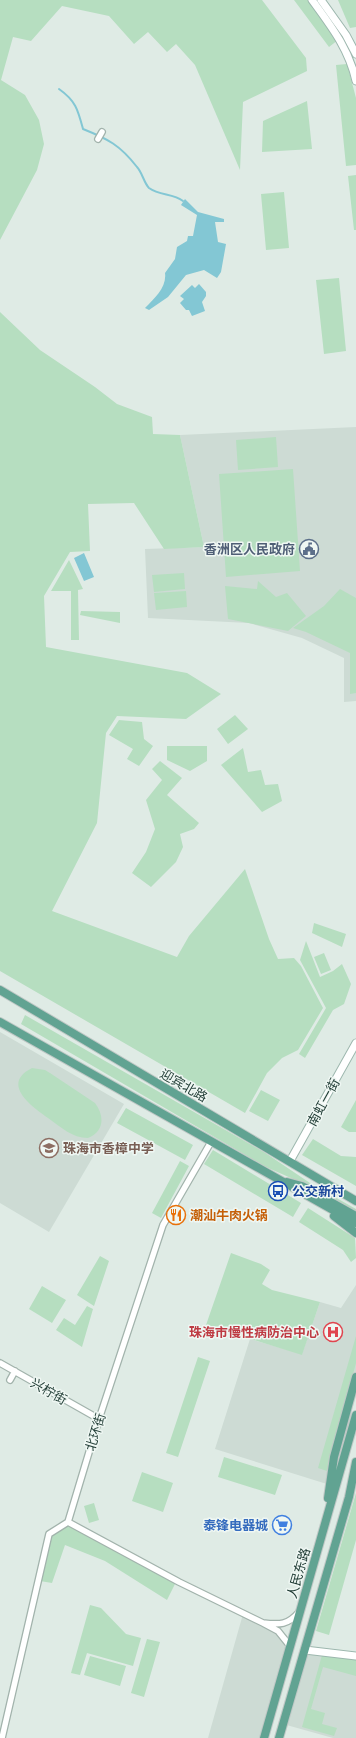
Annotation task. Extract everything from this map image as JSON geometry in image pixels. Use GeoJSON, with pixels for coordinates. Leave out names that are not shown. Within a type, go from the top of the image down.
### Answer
{"type":"FeatureCollection","features":[{"type":"Feature","properties":{"kind":"main road"},"geometry":{"type":"LineString","coordinates":[[312,0],[343,43],[354,69],[356,81]]}},
{"type":"Feature","properties":{"kind":"main road"},"geometry":{"type":"LineString","coordinates":[[320,0],[346,35],[356,54]]}},
{"type":"Feature","properties":{"kind":"main road","name":"迎宾北路"},"geometry":{"type":"LineString","coordinates":[[0,990],[356,1201]]}},
{"type":"Feature","properties":{"kind":"main road"},"geometry":{"type":"LineString","coordinates":[[0,1022],[323,1206],[356,1223]]}},
{"type":"Feature","properties":{"kind":"main road","name":"南虹一街"},"geometry":{"type":"LineString","coordinates":[[290,1161],[356,1044]]}},
{"type":"Feature","properties":{"kind":"main road"},"geometry":{"type":"LineString","coordinates":[[277,1179],[302,1186],[356,1216]]}},
{"type":"Feature","properties":{"kind":"main road"},"geometry":{"type":"LineString","coordinates":[[320,1179],[356,1194]]}},
{"type":"Feature","properties":{"kind":"main road"},"geometry":{"type":"LineString","coordinates":[[323,1206],[356,1233]]}},
{"type":"Feature","properties":{"kind":"main road"},"geometry":{"type":"LineString","coordinates":[[324,1526],[334,1457],[356,1376]]}},
{"type":"Feature","properties":{"kind":"main road","name":"人民东路"},"geometry":{"type":"LineString","coordinates":[[264,1738],[356,1415]]}},
{"type":"Feature","properties":{"kind":"main road"},"geometry":{"type":"LineString","coordinates":[[279,1738],[349,1497],[356,1462]]}},
{"type":"Feature","properties":{"kind":"main road"},"geometry":{"type":"LineString","coordinates":[[349,1497],[356,1482]]}},
{"type":"Feature","properties":{"kind":"main road"},"geometry":{"type":"LineString","coordinates":[[305,1650],[356,1656]]}},
{"type":"Feature","properties":{"kind":"street"},"geometry":{"type":"LineString","coordinates":[[98,139],[102,132]]}},
{"type":"Feature","properties":{"kind":"street","name":"北环街"},"geometry":{"type":"LineString","coordinates":[[68,1522],[99,1419],[163,1225],[211,1142]]}},
{"type":"Feature","properties":{"kind":"street","name":"兴柠街"},"geometry":{"type":"LineString","coordinates":[[0,1363],[99,1419]]}},
{"type":"Feature","properties":{"kind":"street"},"geometry":{"type":"LineString","coordinates":[[10,1380],[15,1371]]}},
{"type":"Feature","properties":{"kind":"street"},"geometry":{"type":"LineString","coordinates":[[2,1738],[49,1534],[68,1522],[179,1582],[263,1623],[278,1632],[290,1646]]}},
{"type":"Feature","properties":{"kind":"street"},"geometry":{"type":"LineString","coordinates":[[263,1623],[283,1625],[290,1622],[300,1610]]}},
{"type":"Feature","properties":{"kind":"shaded area"},"geometry":{"type":"Polygon","coordinates":[[[356,427],[356,701],[344,702],[344,658],[302,638],[249,623],[148,618],[145,549],[204,547],[180,435],[356,427]]]}},
{"type":"Feature","properties":{"kind":"shaded area","name":"珠海市香樟中学"},"geometry":{"type":"Polygon","coordinates":[[[0,1032],[124,1104],[49,1232],[0,1203],[0,1032]]]}},
{"type":"Feature","properties":{"kind":"shaded area"},"geometry":{"type":"Polygon","coordinates":[[[356,1285],[356,1376],[330,1485],[215,1449],[250,1339],[302,1354],[320,1302],[341,1308],[356,1285]]]}},
{"type":"Feature","properties":{"kind":"shaded area"},"geometry":{"type":"Polygon","coordinates":[[[243,1614],[278,1633],[290,1646],[264,1738],[208,1738],[243,1614]]]}},
{"type":"Feature","properties":{"kind":"shaded area"},"geometry":{"type":"Polygon","coordinates":[[[305,1650],[356,1657],[356,1738],[333,1738],[283,1724],[305,1650]]]}},
{"type":"Feature","properties":{"kind":"green space"},"geometry":{"type":"Polygon","coordinates":[[[0,0],[262,0],[306,58],[307,71],[243,102],[240,170],[195,65],[176,44],[167,52],[148,32],[134,44],[109,16],[62,6],[31,41],[13,37],[1,80],[25,95],[39,120],[44,144],[37,170],[0,240],[0,0]]]}},
{"type":"Feature","properties":{"kind":"green space"},"geometry":{"type":"Polygon","coordinates":[[[294,0],[309,0],[338,40],[329,47],[294,0]]]}},
{"type":"Feature","properties":{"kind":"green space"},"geometry":{"type":"Polygon","coordinates":[[[338,0],[356,0],[356,27],[350,28],[338,0]]]}},
{"type":"Feature","properties":{"kind":"green space"},"geometry":{"type":"Polygon","coordinates":[[[347,64],[356,98],[356,165],[346,166],[336,65],[347,64]]]}},
{"type":"Feature","properties":{"kind":"green space"},"geometry":{"type":"Polygon","coordinates":[[[307,101],[312,149],[262,152],[263,121],[307,101]]]}},
{"type":"Feature","properties":{"kind":"green space"},"geometry":{"type":"Polygon","coordinates":[[[356,175],[356,230],[354,230],[348,176],[356,175]]]}},
{"type":"Feature","properties":{"kind":"green space"},"geometry":{"type":"Polygon","coordinates":[[[284,192],[289,248],[266,250],[261,194],[284,192]]]}},
{"type":"Feature","properties":{"kind":"green space"},"geometry":{"type":"Polygon","coordinates":[[[339,278],[346,351],[324,354],[316,280],[339,278]]]}},
{"type":"Feature","properties":{"kind":"green space"},"geometry":{"type":"Polygon","coordinates":[[[0,312],[40,350],[95,387],[117,404],[152,417],[153,434],[180,435],[204,547],[164,549],[134,503],[88,504],[90,551],[70,552],[44,596],[46,647],[187,673],[221,694],[186,719],[117,716],[106,733],[97,823],[52,911],[177,957],[189,936],[245,869],[269,939],[278,959],[294,958],[301,966],[323,1008],[298,1050],[282,1058],[267,1073],[245,1113],[0,971],[0,312]]]}},
{"type":"Feature","properties":{"kind":"green space"},"geometry":{"type":"Polygon","coordinates":[[[276,437],[278,467],[238,470],[236,440],[276,437]]]}},
{"type":"Feature","properties":{"kind":"green space"},"geometry":{"type":"Polygon","coordinates":[[[293,469],[300,571],[226,577],[219,474],[293,469]]]}},
{"type":"Feature","properties":{"kind":"green space"},"geometry":{"type":"Polygon","coordinates":[[[69,560],[83,589],[78,590],[79,640],[71,640],[71,591],[51,591],[69,560]]]}},
{"type":"Feature","properties":{"kind":"green space"},"geometry":{"type":"Polygon","coordinates":[[[184,573],[185,589],[154,592],[152,575],[184,573]]]}},
{"type":"Feature","properties":{"kind":"green space"},"geometry":{"type":"Polygon","coordinates":[[[258,581],[276,597],[287,593],[306,616],[288,631],[228,619],[225,586],[257,589],[258,581]]]}},
{"type":"Feature","properties":{"kind":"green space"},"geometry":{"type":"Polygon","coordinates":[[[340,589],[356,598],[356,693],[350,694],[350,653],[306,632],[293,628],[324,606],[340,589]]]}},
{"type":"Feature","properties":{"kind":"green space"},"geometry":{"type":"Polygon","coordinates":[[[186,591],[187,607],[156,610],[154,593],[186,591]]]}},
{"type":"Feature","properties":{"kind":"green space"},"geometry":{"type":"Polygon","coordinates":[[[81,611],[120,612],[120,623],[80,615],[81,611]]]}},
{"type":"Feature","properties":{"kind":"green space"},"geometry":{"type":"Polygon","coordinates":[[[235,715],[248,729],[228,744],[217,729],[235,715]]]}},
{"type":"Feature","properties":{"kind":"green space"},"geometry":{"type":"Polygon","coordinates":[[[119,720],[142,722],[144,739],[153,746],[139,766],[127,759],[133,749],[109,735],[119,720]]]}},
{"type":"Feature","properties":{"kind":"green space"},"geometry":{"type":"Polygon","coordinates":[[[167,746],[207,746],[207,761],[190,771],[167,760],[167,746]]]}},
{"type":"Feature","properties":{"kind":"green space"},"geometry":{"type":"Polygon","coordinates":[[[243,748],[248,772],[261,770],[265,785],[278,784],[282,801],[262,812],[221,765],[243,748]]]}},
{"type":"Feature","properties":{"kind":"green space"},"geometry":{"type":"Polygon","coordinates":[[[160,761],[182,778],[167,795],[199,823],[194,829],[180,834],[183,847],[176,862],[151,887],[132,873],[146,852],[155,829],[146,800],[162,780],[152,769],[160,761]]]}},
{"type":"Feature","properties":{"kind":"green space"},"geometry":{"type":"Polygon","coordinates":[[[314,923],[346,934],[342,947],[312,933],[314,923]]]}},
{"type":"Feature","properties":{"kind":"green space"},"geometry":{"type":"Polygon","coordinates":[[[306,941],[320,977],[333,971],[342,964],[351,984],[344,1004],[333,1010],[305,1058],[299,1054],[326,1008],[300,960],[306,941]]]}},
{"type":"Feature","properties":{"kind":"green space"},"geometry":{"type":"Polygon","coordinates":[[[324,953],[331,970],[321,974],[314,957],[324,953]]]}},
{"type":"Feature","properties":{"kind":"green space"},"geometry":{"type":"Polygon","coordinates":[[[25,1015],[264,1152],[310,1183],[356,1209],[356,1212],[309,1186],[266,1167],[21,1024],[25,1015]]]}},
{"type":"Feature","properties":{"kind":"green space"},"geometry":{"type":"Polygon","coordinates":[[[32,1068],[45,1070],[95,1103],[101,1118],[100,1128],[97,1132],[88,1138],[82,1138],[72,1134],[27,1102],[19,1088],[19,1081],[23,1074],[32,1068]]]}},
{"type":"Feature","properties":{"kind":"green space"},"geometry":{"type":"Polygon","coordinates":[[[261,1090],[280,1100],[268,1121],[249,1111],[261,1090]]]}},
{"type":"Feature","properties":{"kind":"green space"},"geometry":{"type":"Polygon","coordinates":[[[356,1100],[356,1132],[349,1132],[341,1127],[356,1100]]]}},
{"type":"Feature","properties":{"kind":"green space"},"geometry":{"type":"Polygon","coordinates":[[[126,1108],[193,1145],[185,1160],[117,1123],[126,1108]]]}},
{"type":"Feature","properties":{"kind":"green space"},"geometry":{"type":"Polygon","coordinates":[[[313,1139],[341,1156],[356,1157],[356,1186],[302,1155],[313,1139]]]}},
{"type":"Feature","properties":{"kind":"green space"},"geometry":{"type":"Polygon","coordinates":[[[213,1150],[301,1203],[293,1217],[204,1164],[213,1150]]]}},
{"type":"Feature","properties":{"kind":"green space"},"geometry":{"type":"Polygon","coordinates":[[[180,1161],[189,1166],[161,1218],[152,1213],[180,1161]]]}},
{"type":"Feature","properties":{"kind":"green space"},"geometry":{"type":"Polygon","coordinates":[[[308,1208],[355,1238],[356,1258],[351,1262],[343,1250],[299,1222],[308,1208]]]}},
{"type":"Feature","properties":{"kind":"green space"},"geometry":{"type":"Polygon","coordinates":[[[231,1253],[261,1264],[270,1270],[262,1284],[272,1290],[320,1302],[302,1355],[206,1325],[231,1253]]]}},
{"type":"Feature","properties":{"kind":"green space"},"geometry":{"type":"Polygon","coordinates":[[[100,1256],[109,1261],[94,1306],[77,1295],[100,1256]]]}},
{"type":"Feature","properties":{"kind":"green space"},"geometry":{"type":"Polygon","coordinates":[[[42,1286],[66,1300],[52,1323],[29,1309],[42,1286]]]}},
{"type":"Feature","properties":{"kind":"green space"},"geometry":{"type":"Polygon","coordinates":[[[87,1306],[93,1309],[82,1347],[56,1330],[64,1318],[75,1325],[87,1306]]]}},
{"type":"Feature","properties":{"kind":"green space"},"geometry":{"type":"Polygon","coordinates":[[[356,1336],[356,1363],[327,1471],[318,1468],[356,1336]]]}},
{"type":"Feature","properties":{"kind":"green space"},"geometry":{"type":"Polygon","coordinates":[[[198,1357],[210,1361],[178,1457],[166,1453],[198,1357]]]}},
{"type":"Feature","properties":{"kind":"green space"},"geometry":{"type":"Polygon","coordinates":[[[224,1457],[282,1475],[275,1495],[218,1477],[224,1457]]]}},
{"type":"Feature","properties":{"kind":"green space"},"geometry":{"type":"Polygon","coordinates":[[[142,1472],[173,1483],[163,1512],[132,1501],[142,1472]]]}},
{"type":"Feature","properties":{"kind":"green space"},"geometry":{"type":"Polygon","coordinates":[[[356,1493],[356,1540],[329,1635],[316,1631],[356,1493]]]}},
{"type":"Feature","properties":{"kind":"green space"},"geometry":{"type":"Polygon","coordinates":[[[94,1503],[99,1520],[89,1523],[84,1506],[94,1503]]]}},
{"type":"Feature","properties":{"kind":"green space"},"geometry":{"type":"Polygon","coordinates":[[[68,1525],[176,1582],[167,1600],[105,1561],[65,1545],[52,1583],[40,1581],[52,1535],[68,1525]]]}},
{"type":"Feature","properties":{"kind":"green space"},"geometry":{"type":"Polygon","coordinates":[[[90,1605],[101,1608],[126,1634],[141,1638],[133,1666],[87,1653],[80,1675],[71,1673],[90,1605]]]}},
{"type":"Feature","properties":{"kind":"green space"},"geometry":{"type":"Polygon","coordinates":[[[147,1639],[160,1642],[144,1697],[131,1693],[147,1639]]]}},
{"type":"Feature","properties":{"kind":"green space"},"geometry":{"type":"Polygon","coordinates":[[[322,1655],[356,1659],[356,1676],[323,1667],[311,1709],[325,1713],[322,1724],[337,1728],[334,1736],[302,1727],[322,1655]]]}},
{"type":"Feature","properties":{"kind":"green space"},"geometry":{"type":"Polygon","coordinates":[[[90,1656],[126,1666],[120,1686],[84,1675],[90,1656]]]}},
{"type":"Feature","properties":{"kind":"water"},"geometry":{"type":"Polygon","coordinates":[[[185,199],[198,212],[224,219],[224,222],[215,222],[218,242],[226,244],[221,272],[217,278],[204,270],[186,275],[168,297],[149,310],[145,308],[162,288],[165,273],[175,259],[177,247],[187,241],[188,236],[193,236],[197,215],[181,205],[185,199]]]}},
{"type":"Feature","properties":{"kind":"water"},"geometry":{"type":"Polygon","coordinates":[[[199,284],[206,292],[206,296],[202,302],[205,311],[192,316],[189,310],[186,310],[180,303],[184,299],[180,296],[192,285],[195,288],[199,284]]]}},
{"type":"Feature","properties":{"kind":"water"},"geometry":{"type":"Polygon","coordinates":[[[84,553],[94,577],[84,581],[74,558],[84,553]]]}},
{"type":"Feature","properties":{"kind":"waterway"},"geometry":{"type":"LineString","coordinates":[[59,89],[65,93],[76,106],[83,129],[100,136],[125,153],[139,169],[149,188],[153,191],[179,198],[183,201]]}},
{"type":"Feature","properties":{"kind":"place","name":"香洲区人民政府"},"geometry":{"type":"Point","coordinates":[309,549]}},
{"type":"Feature","properties":{"kind":"place","name":"珠海市香樟中学"},"geometry":{"type":"Point","coordinates":[49,1148]}},
{"type":"Feature","properties":{"kind":"place","name":"公交新村"},"geometry":{"type":"Point","coordinates":[278,1191]}},
{"type":"Feature","properties":{"kind":"place","name":"潮汕牛肉火锅"},"geometry":{"type":"Point","coordinates":[176,1215]}},
{"type":"Feature","properties":{"kind":"place","name":"珠海市慢性病防治中心"},"geometry":{"type":"Point","coordinates":[333,1332]}},
{"type":"Feature","properties":{"kind":"place","name":"泰锋电器城"},"geometry":{"type":"Point","coordinates":[282,1525]}}]}
